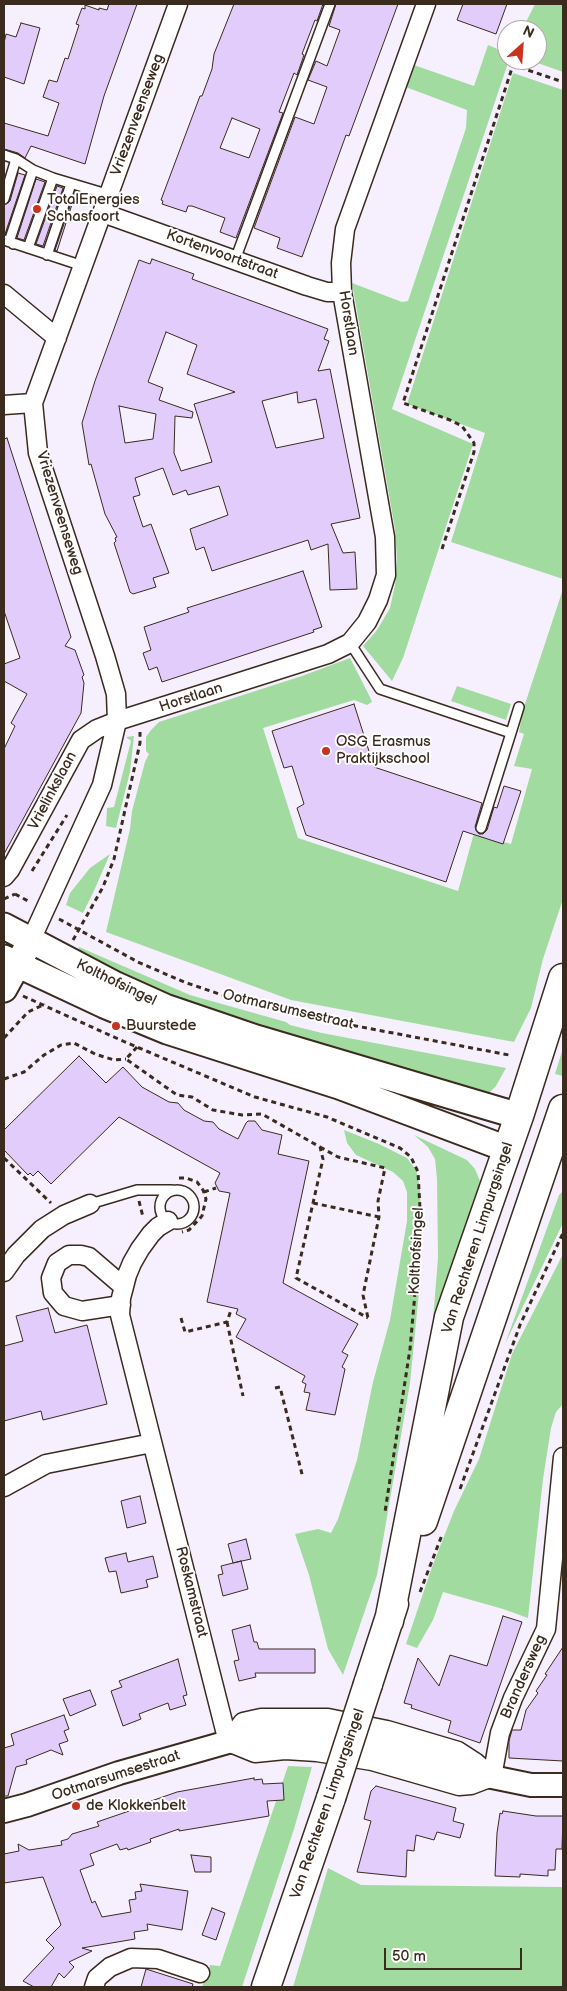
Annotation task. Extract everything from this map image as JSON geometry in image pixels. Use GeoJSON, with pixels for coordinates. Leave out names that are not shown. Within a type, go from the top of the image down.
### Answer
{"type":"FeatureCollection","features":[{"type":"Feature","properties":{"kind":"main road","name":"Kolthofsingel"},"geometry":{"type":"LineString","coordinates":[[4,926],[116,985],[183,1014],[256,1038],[519,1116]]}},
{"type":"Feature","properties":{"kind":"main road","name":"Vriezenveenseweg"},"geometry":{"type":"LineString","coordinates":[[4,988],[10,961],[31,940]]}},
{"type":"Feature","properties":{"kind":"main road","name":"Kolthofsingel"},"geometry":{"type":"LineString","coordinates":[[10,961],[167,1031],[356,1092],[507,1149]]}},
{"type":"Feature","properties":{"kind":"main road","name":"Van Rechteren Limpurgsingel"},"geometry":{"type":"LineString","coordinates":[[389,1621],[449,1318],[519,1116],[563,978]]}},
{"type":"Feature","properties":{"kind":"main road"},"geometry":{"type":"LineString","coordinates":[[519,1116],[561,1121]]}},
{"type":"Feature","properties":{"kind":"main road","name":"Van Rechteren Limpurgsingel"},"geometry":{"type":"LineString","coordinates":[[266,1987],[389,1621],[555,1160],[561,1121]]}},
{"type":"Feature","properties":{"kind":"main road"},"geometry":{"type":"LineString","coordinates":[[507,1149],[555,1160]]}},
{"type":"Feature","properties":{"kind":"street","name":"Vriezenveenseweg"},"geometry":{"type":"LineString","coordinates":[[31,940],[102,786],[117,721],[116,694],[105,656],[38,453],[33,403],[178,4]]}},
{"type":"Feature","properties":{"kind":"street","name":"Horstlaan"},"geometry":{"type":"LineString","coordinates":[[117,721],[328,654],[350,644],[367,622],[378,600],[386,575],[385,537],[342,292],[341,263],[345,229],[426,4]]}},
{"type":"Feature","properties":{"kind":"street","name":"Kortenvoortstraat"},"geometry":{"type":"LineString","coordinates":[[103,213],[327,292],[342,292]]}},
{"type":"Feature","properties":{"kind":"street"},"geometry":{"type":"LineString","coordinates":[[4,294],[56,338]]}},
{"type":"Feature","properties":{"kind":"street"},"geometry":{"type":"LineString","coordinates":[[4,405],[33,403]]}},
{"type":"Feature","properties":{"kind":"street","name":"Vrielinkslaan"},"geometry":{"type":"LineString","coordinates":[[4,877],[10,870],[81,740],[97,729],[117,721]]}},
{"type":"Feature","properties":{"kind":"street"},"geometry":{"type":"LineString","coordinates":[[4,1272],[16,1255],[42,1228],[64,1215],[90,1204]]}},
{"type":"Feature","properties":{"kind":"street","name":"Roskamstraat"},"geometry":{"type":"LineString","coordinates":[[168,1221],[158,1227],[140,1249],[126,1275],[121,1305],[122,1323],[228,1742]]}},
{"type":"Feature","properties":{"kind":"street"},"geometry":{"type":"LineString","coordinates":[[121,1305],[82,1312],[64,1306],[53,1293],[51,1278],[57,1263],[69,1255],[81,1255],[89,1257],[124,1287]]}},
{"type":"Feature","properties":{"kind":"street"},"geometry":{"type":"LineString","coordinates":[[4,1487],[46,1464],[152,1443]]}},
{"type":"Feature","properties":{"kind":"street","name":"Brandersweg"},"geometry":{"type":"LineString","coordinates":[[492,1777],[500,1733],[513,1698],[546,1629],[560,1505],[563,1457]]}},
{"type":"Feature","properties":{"kind":"street","name":"Ootmarsumsestraat"},"geometry":{"type":"LineString","coordinates":[[4,1811],[27,1805],[119,1772],[228,1742],[261,1736],[302,1734],[326,1734],[380,1744],[492,1777],[531,1785],[563,1785]]}},
{"type":"Feature","properties":{"kind":"street"},"geometry":{"type":"LineString","coordinates":[[94,1987],[98,1978],[110,1967],[131,1958],[158,1959],[200,1972]]}},
{"type":"Feature","properties":{"kind":"lane"},"geometry":{"type":"LineString","coordinates":[[235,260],[330,4]]}},
{"type":"Feature","properties":{"kind":"lane"},"geometry":{"type":"LineString","coordinates":[[4,155],[53,178],[110,195]]}},
{"type":"Feature","properties":{"kind":"lane"},"geometry":{"type":"LineString","coordinates":[[4,199],[16,159]]}},
{"type":"Feature","properties":{"kind":"lane"},"geometry":{"type":"LineString","coordinates":[[13,244],[10,239],[33,170]]}},
{"type":"Feature","properties":{"kind":"lane"},"geometry":{"type":"LineString","coordinates":[[28,248],[53,178]]}},
{"type":"Feature","properties":{"kind":"lane"},"geometry":{"type":"LineString","coordinates":[[47,255],[71,184]]}},
{"type":"Feature","properties":{"kind":"lane"},"geometry":{"type":"LineString","coordinates":[[4,240],[83,266]]}},
{"type":"Feature","properties":{"kind":"lane"},"geometry":{"type":"LineString","coordinates":[[350,644],[380,689],[510,732]]}},
{"type":"Feature","properties":{"kind":"lane"},"geometry":{"type":"LineString","coordinates":[[481,828],[518,707]]}},
{"type":"Feature","properties":{"kind":"lane"},"geometry":{"type":"LineString","coordinates":[[90,1204],[137,1190],[177,1189],[188,1193],[194,1203],[194,1209],[189,1219],[178,1224],[168,1221],[161,1213],[160,1202],[166,1193],[172,1190]]}},
{"type":"Feature","properties":{"kind":"path"},"geometry":{"type":"LineString","coordinates":[[442,548],[474,452],[474,443],[462,426],[403,403],[513,65],[563,82]]}},
{"type":"Feature","properties":{"kind":"path","name":"Ootmarsumsestraat"},"geometry":{"type":"LineString","coordinates":[[135,715],[140,731],[140,743],[114,859],[106,880],[78,930],[138,962],[184,982],[234,999],[298,1015],[509,1055]]}},
{"type":"Feature","properties":{"kind":"path"},"geometry":{"type":"LineString","coordinates":[[26,878],[70,810]]}},
{"type":"Feature","properties":{"kind":"path"},"geometry":{"type":"LineString","coordinates":[[4,899],[15,894],[20,886]]}},
{"type":"Feature","properties":{"kind":"path","name":"Kolthofsingel"},"geometry":{"type":"LineString","coordinates":[[4,1038],[28,1012],[45,1004],[136,1047],[255,1098],[327,1117],[400,1148],[411,1157],[418,1172],[421,1226],[410,1349],[385,1513]]}},
{"type":"Feature","properties":{"kind":"path"},"geometry":{"type":"LineString","coordinates":[[4,1079],[24,1072],[44,1055],[62,1045],[74,1043],[95,1054],[114,1060],[126,1059],[177,1095],[192,1097],[213,1110],[242,1115],[262,1114],[338,1157],[385,1168],[378,1201],[378,1217],[362,1295],[368,1318],[296,1278],[322,1159],[320,1147]]}},
{"type":"Feature","properties":{"kind":"path"},"geometry":{"type":"LineString","coordinates":[[126,1059],[136,1047]]}},
{"type":"Feature","properties":{"kind":"path"},"geometry":{"type":"LineString","coordinates":[[4,1158],[64,1215]]}},
{"type":"Feature","properties":{"kind":"path"},"geometry":{"type":"LineString","coordinates":[[204,1192],[216,1188]]}},
{"type":"Feature","properties":{"kind":"path"},"geometry":{"type":"LineString","coordinates":[[313,1203],[378,1217]]}},
{"type":"Feature","properties":{"kind":"path"},"geometry":{"type":"LineString","coordinates":[[457,1496],[520,1325],[563,1233]]}},
{"type":"Feature","properties":{"kind":"path"},"geometry":{"type":"LineString","coordinates":[[231,1310],[227,1322],[243,1396]]}},
{"type":"Feature","properties":{"kind":"path"},"geometry":{"type":"LineString","coordinates":[[181,1318],[185,1332],[227,1322]]}},
{"type":"Feature","properties":{"kind":"path"},"geometry":{"type":"LineString","coordinates":[[275,1388],[280,1387],[303,1478]]}},
{"type":"Feature","properties":{"kind":"path"},"geometry":{"type":"LineString","coordinates":[[418,1596],[442,1533]]}},
{"type":"Feature","properties":{"kind":"green space"},"geometry":{"type":"Polygon","coordinates":[[[535,4],[563,4],[563,72],[547,66],[547,20],[527,20],[535,4]]]}},
{"type":"Feature","properties":{"kind":"green space"},"geometry":{"type":"Polygon","coordinates":[[[488,45],[497,49],[497,70],[506,70],[392,409],[473,444],[403,658],[392,681],[363,646],[377,630],[390,608],[395,585],[397,559],[395,529],[352,283],[402,302],[408,301],[466,128],[467,110],[403,86],[411,64],[474,86],[488,45]]]}},
{"type":"Feature","properties":{"kind":"green space"},"geometry":{"type":"Polygon","coordinates":[[[513,73],[563,90],[563,579],[451,542],[485,433],[407,404],[513,73]]]}},
{"type":"Feature","properties":{"kind":"green space"},"geometry":{"type":"Polygon","coordinates":[[[563,589],[563,899],[543,959],[531,1008],[514,1042],[291,1000],[106,932],[130,829],[132,811],[145,762],[149,754],[146,751],[146,737],[151,730],[159,722],[302,676],[350,658],[372,702],[367,705],[354,700],[263,728],[298,838],[458,891],[474,833],[511,844],[532,769],[514,766],[524,734],[519,732],[523,710],[563,589]]]}},
{"type":"Feature","properties":{"kind":"green space"},"geometry":{"type":"Polygon","coordinates":[[[457,686],[511,704],[506,720],[451,701],[457,686]]]}},
{"type":"Feature","properties":{"kind":"green space"},"geometry":{"type":"Polygon","coordinates":[[[134,736],[130,772],[116,828],[106,826],[107,808],[114,807],[131,741],[126,737],[134,736]]]}},
{"type":"Feature","properties":{"kind":"green space"},"geometry":{"type":"Polygon","coordinates":[[[110,854],[83,913],[66,905],[70,893],[90,868],[110,854]]]}},
{"type":"Feature","properties":{"kind":"green space"},"geometry":{"type":"Polygon","coordinates":[[[79,947],[190,995],[286,1022],[290,1025],[322,1033],[506,1068],[496,1086],[490,1092],[477,1095],[321,1051],[298,1037],[245,1019],[232,1022],[223,1019],[77,956],[79,947]]]}},
{"type":"Feature","properties":{"kind":"green space"},"geometry":{"type":"Polygon","coordinates":[[[563,1048],[563,1076],[555,1074],[563,1048]]]}},
{"type":"Feature","properties":{"kind":"green space"},"geometry":{"type":"Polygon","coordinates":[[[344,1130],[407,1158],[416,1170],[420,1188],[421,1272],[410,1383],[377,1575],[343,1675],[328,1649],[309,1575],[295,1534],[318,1529],[331,1533],[338,1519],[357,1460],[373,1382],[390,1320],[407,1221],[407,1192],[403,1181],[393,1172],[356,1155],[347,1143],[344,1130]]]}},
{"type":"Feature","properties":{"kind":"green space"},"geometry":{"type":"Polygon","coordinates":[[[414,1135],[467,1160],[475,1169],[480,1181],[430,1357],[438,1258],[437,1179],[435,1159],[428,1147],[414,1135]]]}},
{"type":"Feature","properties":{"kind":"green space"},"geometry":{"type":"Polygon","coordinates":[[[563,1191],[563,1223],[505,1344],[559,1195],[563,1191]]]}},
{"type":"Feature","properties":{"kind":"green space"},"geometry":{"type":"Polygon","coordinates":[[[563,1254],[563,1404],[556,1412],[551,1428],[543,1479],[528,1618],[443,1592],[433,1620],[417,1648],[406,1644],[432,1567],[454,1511],[479,1459],[512,1354],[563,1254]]]}},
{"type":"Feature","properties":{"kind":"green space"},"geometry":{"type":"Polygon","coordinates":[[[288,1766],[312,1767],[294,1829],[242,1987],[202,1987],[210,1965],[220,1966],[288,1766]]]}},
{"type":"Feature","properties":{"kind":"green space"},"geometry":{"type":"Polygon","coordinates":[[[328,1868],[361,1885],[563,1887],[563,1987],[293,1987],[328,1868]]]}},
{"type":"Feature","properties":{"kind":"building"},"geometry":{"type":"Polygon","coordinates":[[[109,4],[137,4],[104,96],[85,164],[31,146],[25,158],[18,153],[4,149],[4,123],[48,136],[59,103],[43,97],[49,80],[57,82],[65,58],[68,59],[79,25],[76,24],[82,8],[85,9],[85,5],[99,10],[99,8],[107,10],[109,4]]]}},
{"type":"Feature","properties":{"kind":"building"},"geometry":{"type":"Polygon","coordinates":[[[234,4],[323,4],[302,54],[304,55],[297,75],[294,73],[279,112],[283,113],[236,238],[220,232],[225,218],[192,206],[188,206],[186,212],[162,204],[163,201],[161,200],[212,69],[214,54],[234,4]],[[232,118],[220,148],[249,158],[260,129],[232,118]]]}},
{"type":"Feature","properties":{"kind":"building"},"geometry":{"type":"Polygon","coordinates":[[[336,4],[398,4],[349,136],[346,135],[302,257],[277,248],[280,238],[254,228],[295,117],[314,124],[327,87],[308,80],[316,61],[327,66],[340,30],[329,26],[336,4]]]}},
{"type":"Feature","properties":{"kind":"building"},"geometry":{"type":"Polygon","coordinates":[[[463,4],[507,4],[501,20],[497,20],[496,34],[457,20],[463,4]]]}},
{"type":"Feature","properties":{"kind":"building"},"geometry":{"type":"Polygon","coordinates":[[[21,23],[40,28],[24,84],[4,77],[4,43],[6,34],[16,37],[21,23]]]}},
{"type":"Feature","properties":{"kind":"building"},"geometry":{"type":"Polygon","coordinates":[[[18,173],[25,175],[5,234],[4,205],[10,201],[18,173]]]}},
{"type":"Feature","properties":{"kind":"building"},"geometry":{"type":"Polygon","coordinates":[[[36,179],[45,182],[24,240],[17,238],[36,179]]]}},
{"type":"Feature","properties":{"kind":"building"},"geometry":{"type":"Polygon","coordinates":[[[57,186],[63,188],[43,246],[36,244],[57,186]]]}},
{"type":"Feature","properties":{"kind":"building"},"geometry":{"type":"Polygon","coordinates":[[[76,192],[57,251],[55,250],[76,192]]]}},
{"type":"Feature","properties":{"kind":"building"},"geometry":{"type":"Polygon","coordinates":[[[152,259],[194,274],[192,279],[328,329],[324,339],[329,341],[318,371],[330,369],[360,518],[331,524],[343,553],[355,552],[357,589],[330,590],[328,544],[311,550],[308,540],[212,571],[204,547],[196,550],[190,529],[228,515],[219,486],[188,495],[186,490],[173,495],[163,468],[135,478],[140,495],[133,497],[143,527],[151,524],[169,573],[153,578],[156,587],[133,594],[130,592],[114,543],[117,537],[105,514],[91,464],[89,465],[82,423],[95,381],[139,260],[150,264],[152,259]],[[166,332],[148,382],[163,388],[159,400],[193,412],[192,418],[175,416],[174,453],[181,471],[212,462],[194,404],[235,392],[187,374],[197,345],[166,332]],[[297,392],[262,401],[276,448],[324,438],[316,399],[298,403],[297,392]],[[119,406],[125,443],[153,439],[156,414],[119,406]]]}},
{"type":"Feature","properties":{"kind":"building"},"geometry":{"type":"Polygon","coordinates":[[[7,438],[71,637],[65,646],[75,650],[84,675],[82,677],[84,683],[81,713],[4,854],[4,749],[15,726],[11,723],[27,694],[4,681],[4,664],[20,658],[4,611],[4,439],[7,438]]]}},
{"type":"Feature","properties":{"kind":"building"},"geometry":{"type":"Polygon","coordinates":[[[303,571],[322,627],[313,630],[314,632],[162,682],[157,667],[149,670],[143,653],[151,650],[144,627],[189,612],[187,608],[303,571]]]}},
{"type":"Feature","properties":{"kind":"building"},"geometry":{"type":"Polygon","coordinates":[[[354,704],[374,767],[482,803],[475,827],[479,834],[483,834],[487,830],[494,807],[497,808],[504,786],[521,791],[503,844],[463,831],[446,882],[306,835],[297,808],[304,804],[292,766],[284,768],[272,731],[354,704]]]}},
{"type":"Feature","properties":{"kind":"building"},"geometry":{"type":"Polygon","coordinates":[[[79,1056],[106,1083],[123,1067],[142,1087],[169,1102],[178,1103],[184,1110],[204,1121],[213,1122],[219,1129],[238,1139],[246,1123],[248,1121],[255,1121],[262,1130],[282,1135],[278,1154],[309,1161],[283,1283],[358,1324],[342,1352],[348,1355],[342,1367],[345,1369],[335,1415],[306,1410],[310,1393],[304,1392],[306,1384],[302,1382],[305,1376],[236,1337],[246,1319],[236,1314],[238,1309],[207,1302],[230,1193],[219,1191],[215,1183],[220,1173],[119,1117],[51,1184],[38,1171],[33,1176],[30,1173],[28,1175],[4,1150],[4,1130],[79,1056]]]}},
{"type":"Feature","properties":{"kind":"building"},"geometry":{"type":"Polygon","coordinates":[[[48,1308],[55,1333],[87,1325],[107,1404],[43,1420],[41,1411],[4,1421],[4,1346],[23,1341],[16,1316],[48,1308]]]}},
{"type":"Feature","properties":{"kind":"building"},"geometry":{"type":"Polygon","coordinates":[[[140,1496],[146,1523],[127,1528],[121,1501],[140,1496]]]}},
{"type":"Feature","properties":{"kind":"building"},"geometry":{"type":"Polygon","coordinates":[[[246,1539],[251,1559],[233,1563],[228,1544],[246,1539]]]}},
{"type":"Feature","properties":{"kind":"building"},"geometry":{"type":"Polygon","coordinates":[[[126,1553],[128,1562],[153,1556],[158,1577],[146,1580],[148,1587],[121,1593],[116,1571],[109,1572],[105,1558],[126,1553]]]}},
{"type":"Feature","properties":{"kind":"building"},"geometry":{"type":"Polygon","coordinates":[[[241,1561],[248,1589],[223,1596],[218,1575],[223,1574],[221,1566],[241,1561]]]}},
{"type":"Feature","properties":{"kind":"building"},"geometry":{"type":"Polygon","coordinates":[[[503,1616],[522,1622],[480,1743],[448,1732],[451,1721],[411,1708],[412,1705],[404,1703],[418,1658],[439,1686],[450,1655],[487,1666],[503,1616]]]}},
{"type":"Feature","properties":{"kind":"building"},"geometry":{"type":"Polygon","coordinates":[[[250,1625],[254,1642],[257,1642],[259,1649],[315,1649],[315,1673],[255,1673],[256,1677],[239,1681],[234,1661],[239,1660],[232,1630],[250,1625]]]}},
{"type":"Feature","properties":{"kind":"building"},"geometry":{"type":"Polygon","coordinates":[[[563,1647],[563,1761],[509,1758],[509,1741],[512,1730],[521,1730],[526,1710],[538,1693],[536,1691],[547,1675],[545,1674],[563,1647]]]}},
{"type":"Feature","properties":{"kind":"building"},"geometry":{"type":"Polygon","coordinates":[[[178,1659],[187,1695],[183,1696],[186,1705],[170,1710],[168,1703],[139,1714],[141,1719],[123,1726],[111,1691],[122,1687],[119,1681],[178,1659]]]}},
{"type":"Feature","properties":{"kind":"building"},"geometry":{"type":"Polygon","coordinates":[[[90,1690],[96,1705],[70,1716],[63,1699],[90,1690]]]}},
{"type":"Feature","properties":{"kind":"building"},"geometry":{"type":"Polygon","coordinates":[[[64,1715],[69,1729],[64,1731],[68,1741],[59,1744],[63,1755],[51,1750],[26,1760],[27,1764],[16,1767],[8,1796],[4,1796],[4,1748],[14,1745],[11,1734],[64,1715]]]}},
{"type":"Feature","properties":{"kind":"building"},"geometry":{"type":"Polygon","coordinates":[[[254,1778],[254,1780],[262,1779],[263,1784],[283,1783],[284,1800],[267,1801],[269,1816],[179,1831],[179,1829],[150,1839],[151,1842],[128,1850],[127,1848],[120,1850],[117,1844],[90,1854],[94,1865],[80,1870],[92,1903],[95,1901],[102,1917],[131,1912],[129,1900],[136,1899],[135,1892],[142,1891],[140,1884],[188,1891],[182,1930],[147,1924],[148,1930],[134,1932],[135,1939],[82,1948],[92,1951],[69,1962],[74,1967],[64,1978],[59,1973],[51,1987],[34,1987],[23,1981],[54,1948],[46,1940],[61,1925],[43,1877],[4,1883],[4,1854],[19,1851],[18,1844],[29,1850],[62,1845],[61,1841],[68,1839],[72,1834],[99,1826],[97,1822],[177,1792],[254,1778]]]}},
{"type":"Feature","properties":{"kind":"building"},"geometry":{"type":"Polygon","coordinates":[[[376,1786],[456,1808],[453,1821],[464,1824],[460,1838],[437,1832],[434,1840],[416,1835],[414,1851],[407,1850],[406,1877],[357,1872],[371,1821],[364,1819],[371,1791],[376,1786]]]}},
{"type":"Feature","properties":{"kind":"building"},"geometry":{"type":"Polygon","coordinates":[[[503,1811],[536,1816],[563,1816],[562,1849],[556,1849],[555,1870],[548,1870],[548,1876],[520,1874],[520,1877],[495,1876],[497,1833],[500,1813],[502,1814],[503,1811]]]}},
{"type":"Feature","properties":{"kind":"building"},"geometry":{"type":"Polygon","coordinates":[[[191,1855],[211,1857],[211,1872],[195,1872],[191,1855]]]}},
{"type":"Feature","properties":{"kind":"building"},"geometry":{"type":"Polygon","coordinates":[[[212,1908],[225,1913],[216,1940],[202,1935],[212,1908]]]}},
{"type":"Feature","properties":{"kind":"building"},"geometry":{"type":"Polygon","coordinates":[[[146,1969],[193,1984],[192,1987],[141,1987],[146,1969]]]}},
{"type":"Feature","properties":{"kind":"place","name":"TotalEnergies Schasfoort"},"geometry":{"type":"Point","coordinates":[37,209]}},
{"type":"Feature","properties":{"kind":"place","name":"OSG Erasmus Praktijkschool"},"geometry":{"type":"Point","coordinates":[326,751]}},
{"type":"Feature","properties":{"kind":"place","name":"Buurstede"},"geometry":{"type":"Point","coordinates":[116,1026]}},
{"type":"Feature","properties":{"kind":"place","name":"de Klokkenbelt"},"geometry":{"type":"Point","coordinates":[76,1806]}}]}
